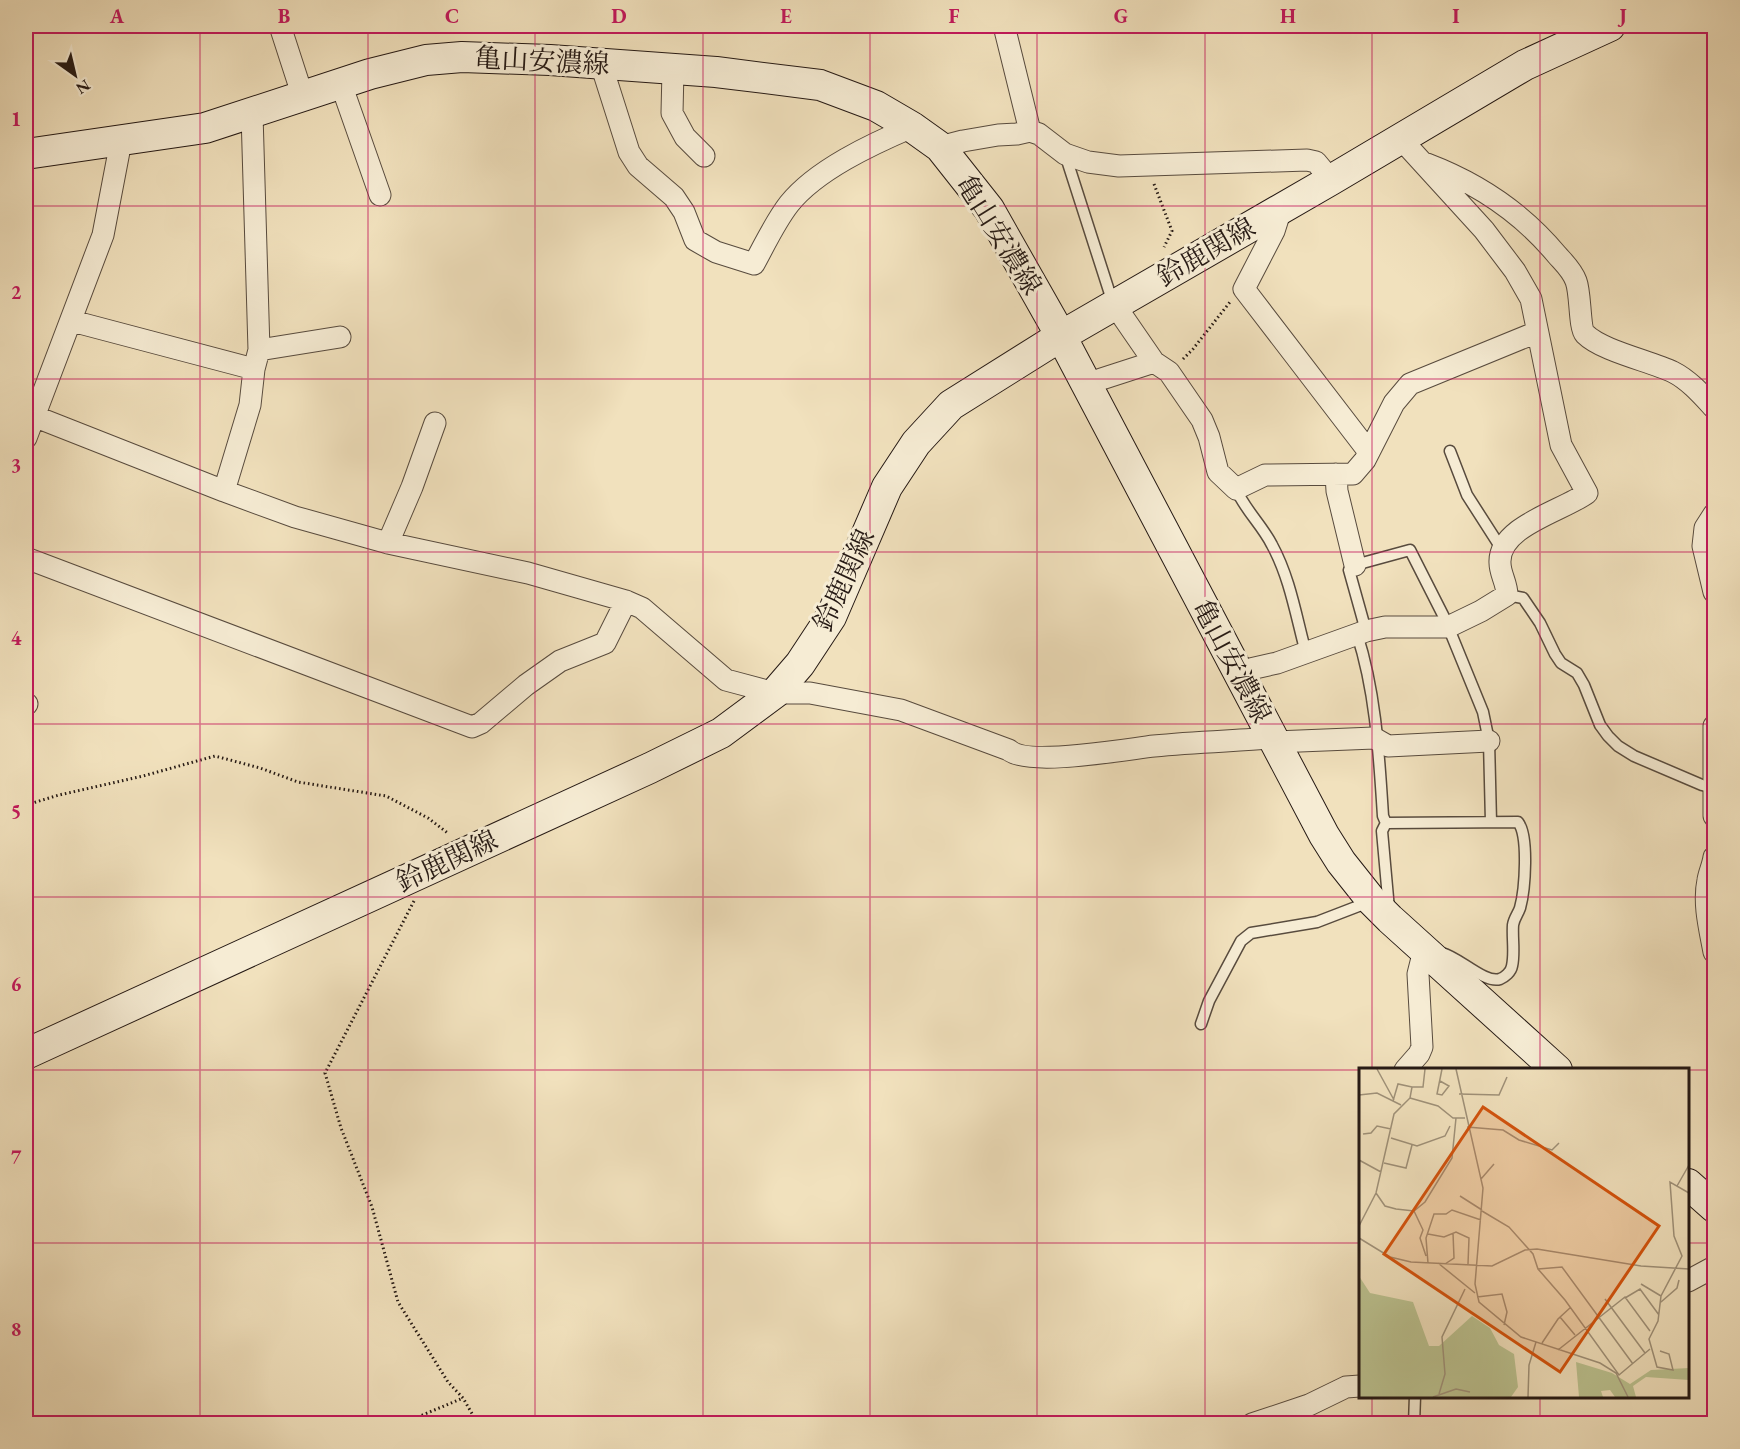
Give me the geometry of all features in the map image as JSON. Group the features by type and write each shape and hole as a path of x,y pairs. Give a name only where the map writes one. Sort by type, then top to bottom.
{"main road":[{"name":"鈴鹿関線","path":"26,1054 466,853 721,733 775,693 800,664 831,617 886,487 916,443 951,405 1061,336 1525,65 1610,26"},
{"name":"亀山安濃線","path":"26,154 205,128 401,66 426,60 462,57 716,72 820,85 876,105 940,147 989,209 1061,336 1237,672 1324,835 1341,861 1382,910 1555,1068"},
{"path":"1689,1185 1714,1207"}],"street":[{"path":"280,26 303,97"},
{"path":"1004,26 1030,131"},
{"path":"601,64 629,152 638,166 674,197 684,212 696,240 716,252 754,264 789,205 804,189 863,149 912,127"},
{"path":"673,70 672,113 686,137 704,156"},
{"path":"340,84 380,195"},
{"path":"224,491 250,405 257,359 252,114"},
{"path":"940,147 963,141 1030,131 1039,134 1065,154 1088,162 1119,166 1307,160 1316,162 1331,180"},
{"path":"1237,672 1277,663 1385,627 1448,627 1481,611 1507,595 1507,583 1500,564 1501,548 1524,526 1538,517 1575,501 1587,493 1561,445 1531,299 1515,271 1484,230 1401,139"},
{"path":"26,438 30,414 72,321 103,235 121,141"},
{"path":"1423,162 1450,172 1474,186 1532,226 1570,270 1576,282 1581,304 1581,323 1586,335 1603,345 1676,373 1694,386 1714,408"},
{"path":"1281,209 1274,231 1245,289 1369,452"},
{"path":"1123,317 1202,420 1218,472 1236,489 1264,475 1353,474 1369,452 1394,403 1410,384 1537,332"},
{"path":"72,321 257,359 340,337"},
{"path":"1086,384 1162,367"},
{"path":"30,414 295,517 388,543 528,573 626,601 642,608 726,680 775,693 810,693 901,710 1009,750 1014,755 1090,755 1154,746 1274,740 1374,738 1388,746 1489,741"},
{"path":"388,543 412,487 435,423"},
{"path":"1336,474 1337,491 1355,565"},
{"path":"1714,514 1705,528 1703,546 1714,592"},
{"path":"26,558 472,726 481,723 526,685 560,661 605,643 626,601"},
{"path":"1714,726 1714,816"},
{"path":"1714,857 1706,891 1707,913 1714,952"},
{"path":"1407,1068 1422,1047 1418,974 1424,950"},
{"path":"1689,1280 1714,1267"},
{"path":"1252,1424 1309,1405 1346,1387 1359,1386"}],"lane":[{"path":"1065,154 1110,294"},
{"path":"1450,451 1467,495 1501,548"},
{"path":"1236,489 1271,544 1287,580 1306,653"},
{"path":"1201,1024 1209,1002 1241,941 1251,933 1382,910 1382,831 1386,823 1383,816 1378,740 1362,633 1349,570 1355,565 1410,550 1448,627 1483,712 1489,741 1491,822"},
{"path":"1507,595 1523,598 1540,623 1561,663 1577,673 1599,725 1618,746 1634,756 1714,788"},
{"path":"1386,823 1518,822 1522,827 1525,861 1520,909 1513,921 1512,967 1508,974 1491,980 1452,956 1424,950"},
{"path":"1414,1424 1415,1398"}],"path":[{"path":"1147,165 1172,231 1164,248"},
{"path":"1162,367 1193,349 1237,294 1245,289"},
{"path":"26,805 215,756 260,768 298,782 386,796 428,818 450,835 466,853"},
{"path":"417,875 417,893 413,906 325,1073 341,1128 379,1226 398,1302 448,1382 463,1398 478,1424"},
{"path":"401,1424 463,1398"}]}
